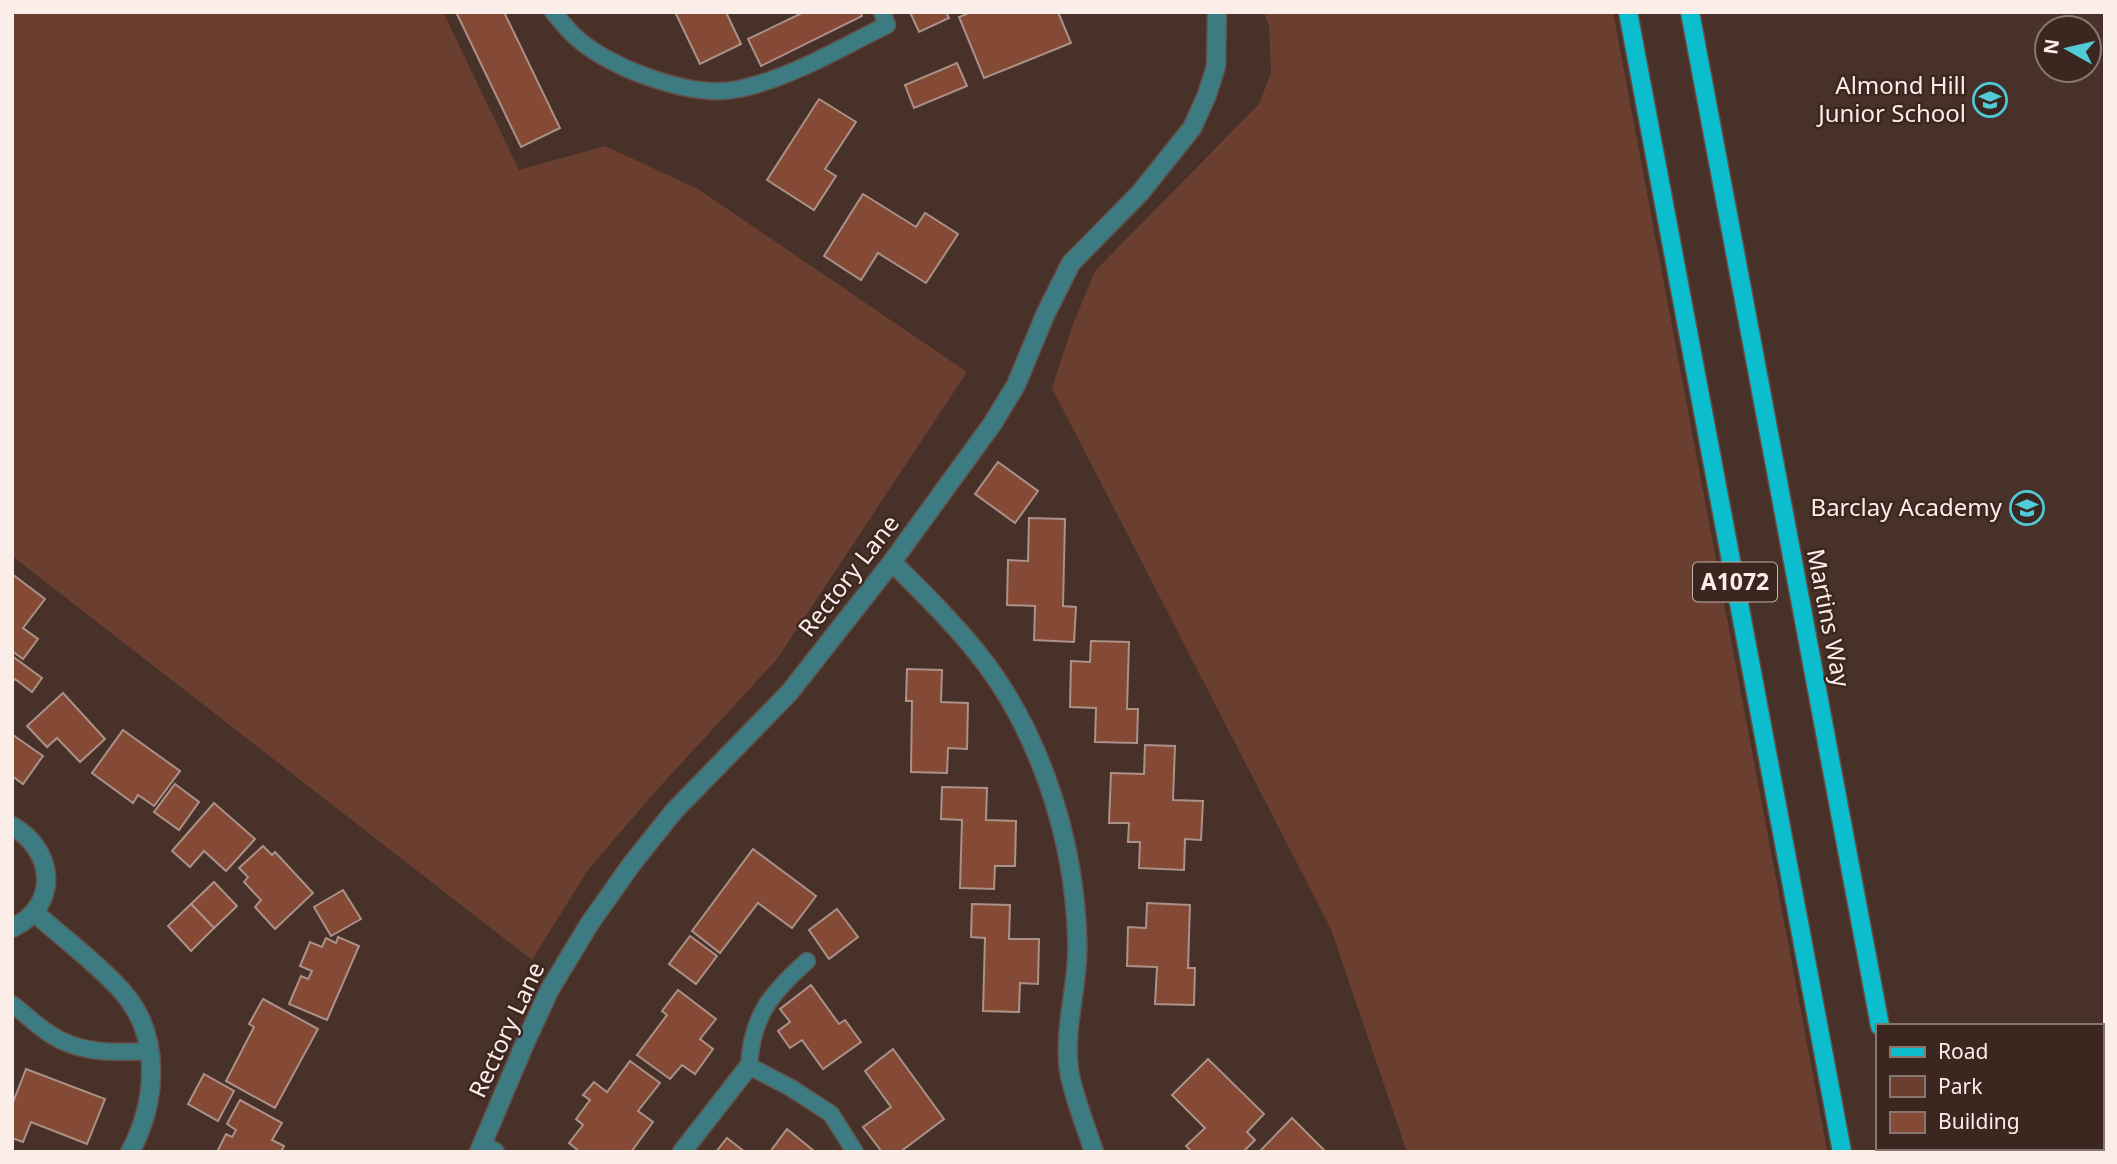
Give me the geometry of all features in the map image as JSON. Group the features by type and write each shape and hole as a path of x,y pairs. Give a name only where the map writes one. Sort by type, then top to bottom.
{"main road":[{"name":"A1072","path":"1628,12 1842,1152"},
{"name":"Martins Way","path":"1690,12 1880,1024"}],"street":[{"name":"Rectory Lane","path":"485,1149 525,1043 550,989 590,923 674,811 789,693 892,562 979,443 1010,395 1071,263 1140,193 1192,128 1216,66 1217,12"},
{"path":"892,562 954,625 987,666 1033,747 1052,799 1068,858 1076,915 1077,959 1070,1010 1069,1070 1094,1152"},
{"path":"12,826 27,834 38,848 45,863 47,880 43,897 34,912 12,928"},
{"path":"34,912 122,991 147,1036 151,1087 146,1115 130,1152"},
{"path":"682,1152 749,1066"}],"lane":[{"path":"553,12 579,40 639,74 710,92 738,89 777,78 887,25 881,12"},
{"path":"807,961 785,980 769,999 758,1019 751,1042 749,1066 792,1088 831,1114 855,1152"},
{"path":"12,1004 49,1034 70,1044 93,1051 113,1053 149,1051"}],"green space":[{"path":"12,12 443,12 519,170 605,146 698,189 967,372 777,659 654,793 588,870 532,960 12,556"},
{"path":"1264,12 1613,12 1827,1150 1407,1152 1331,929 1052,388 1073,324 1095,271 1259,104 1271,73 1269,26"}],"building":[{"path":"456,12 504,12 560,128 521,147"},
{"path":"675,12 726,12 741,44 700,64"},
{"path":"804,12 861,12 862,16 761,66 748,39"},
{"path":"910,12 946,12 949,18 919,32"},
{"path":"971,12 1058,12 1071,43 984,78 959,17"},
{"path":"957,63 967,86 914,108 905,85"},
{"path":"819,99 856,122 825,169 836,176 814,210 767,180"},
{"path":"863,194 916,227 925,213 958,234 926,283 878,253 861,280 824,256"},
{"path":"998,462 1038,491 1015,523 975,494"},
{"path":"1029,518 1065,519 1063,606 1076,607 1074,642 1034,640 1035,606 1007,605 1008,560 1028,561"},
{"path":"12,574 45,599 23,628 38,639 23,659 12,651"},
{"path":"1091,641 1129,642 1127,709 1138,709 1137,743 1095,742 1096,708 1070,707 1071,661 1090,662"},
{"path":"12,656 42,678 32,692 15,679 12,682"},
{"path":"907,669 942,670 941,702 968,703 967,749 948,748 947,773 911,772 912,701 906,701"},
{"path":"63,693 105,739 80,762 57,738 47,747 27,726"},
{"path":"123,730 180,771 154,806 138,795 133,803 92,773"},
{"path":"13,735 43,756 23,784 12,776"},
{"path":"1145,745 1175,746 1173,800 1203,801 1201,840 1185,839 1184,870 1139,868 1140,842 1128,842 1129,823 1109,823 1111,773 1144,774"},
{"path":"175,784 199,802 179,830 154,812"},
{"path":"942,787 987,788 986,820 1016,821 1015,866 995,866 994,889 960,888 962,820 941,819"},
{"path":"214,803 255,839 226,871 204,851 190,867 172,851"},
{"path":"263,846 272,855 275,852 313,893 275,929 255,907 261,900 244,882 248,877 239,868"},
{"path":"753,849 816,896 792,928 758,903 720,953 692,931"},
{"path":"214,882 237,906 214,928 191,904"},
{"path":"343,890 361,919 331,936 314,907"},
{"path":"1147,903 1190,905 1188,968 1195,968 1194,1005 1155,1004 1157,967 1127,966 1128,927 1146,928"},
{"path":"191,904 214,928 191,951 168,926"},
{"path":"972,904 1010,905 1009,939 1039,939 1038,984 1020,983 1019,1012 983,1011 985,938 971,937"},
{"path":"837,909 858,937 829,959 809,930"},
{"path":"690,936 717,956 696,984 669,964"},
{"path":"338,937 359,946 327,1020 289,1004 301,976 308,979 312,971 300,966 310,942 322,947 326,938 336,943"},
{"path":"811,985 839,1024 845,1020 861,1042 823,1069 802,1040 790,1048 778,1031 790,1022 780,1009"},
{"path":"678,990 716,1019 700,1039 713,1049 695,1074 682,1065 670,1079 637,1055 667,1015 662,1011"},
{"path":"263,999 318,1029 275,1108 226,1081 254,1027 249,1024"},
{"path":"893,1049 944,1119 900,1152 882,1152 863,1127 891,1107 865,1071"},
{"path":"1208,1059 1264,1114 1247,1132 1255,1140 1243,1152 1192,1152 1186,1146 1205,1128 1172,1095"},
{"path":"630,1061 660,1083 638,1111 653,1122 631,1152 580,1152 569,1143 583,1125 576,1119 590,1100 583,1095 594,1082 607,1092"},
{"path":"26,1069 105,1099 87,1144 31,1122 23,1142 12,1138 12,1105"},
{"path":"204,1074 234,1091 218,1121 188,1104"},
{"path":"240,1100 282,1123 272,1140 284,1146 281,1152 217,1152 226,1134 232,1137 236,1130 227,1124"},
{"path":"1292,1118 1326,1152 1259,1152"},
{"path":"787,1129 814,1151 814,1152 770,1152"},
{"path":"727,1138 745,1152 716,1152"}],"place":[{"name":"Almond Hill Junior School","path":"1990,100"},
{"name":"Barclay Academy","path":"2027,508"}]}
